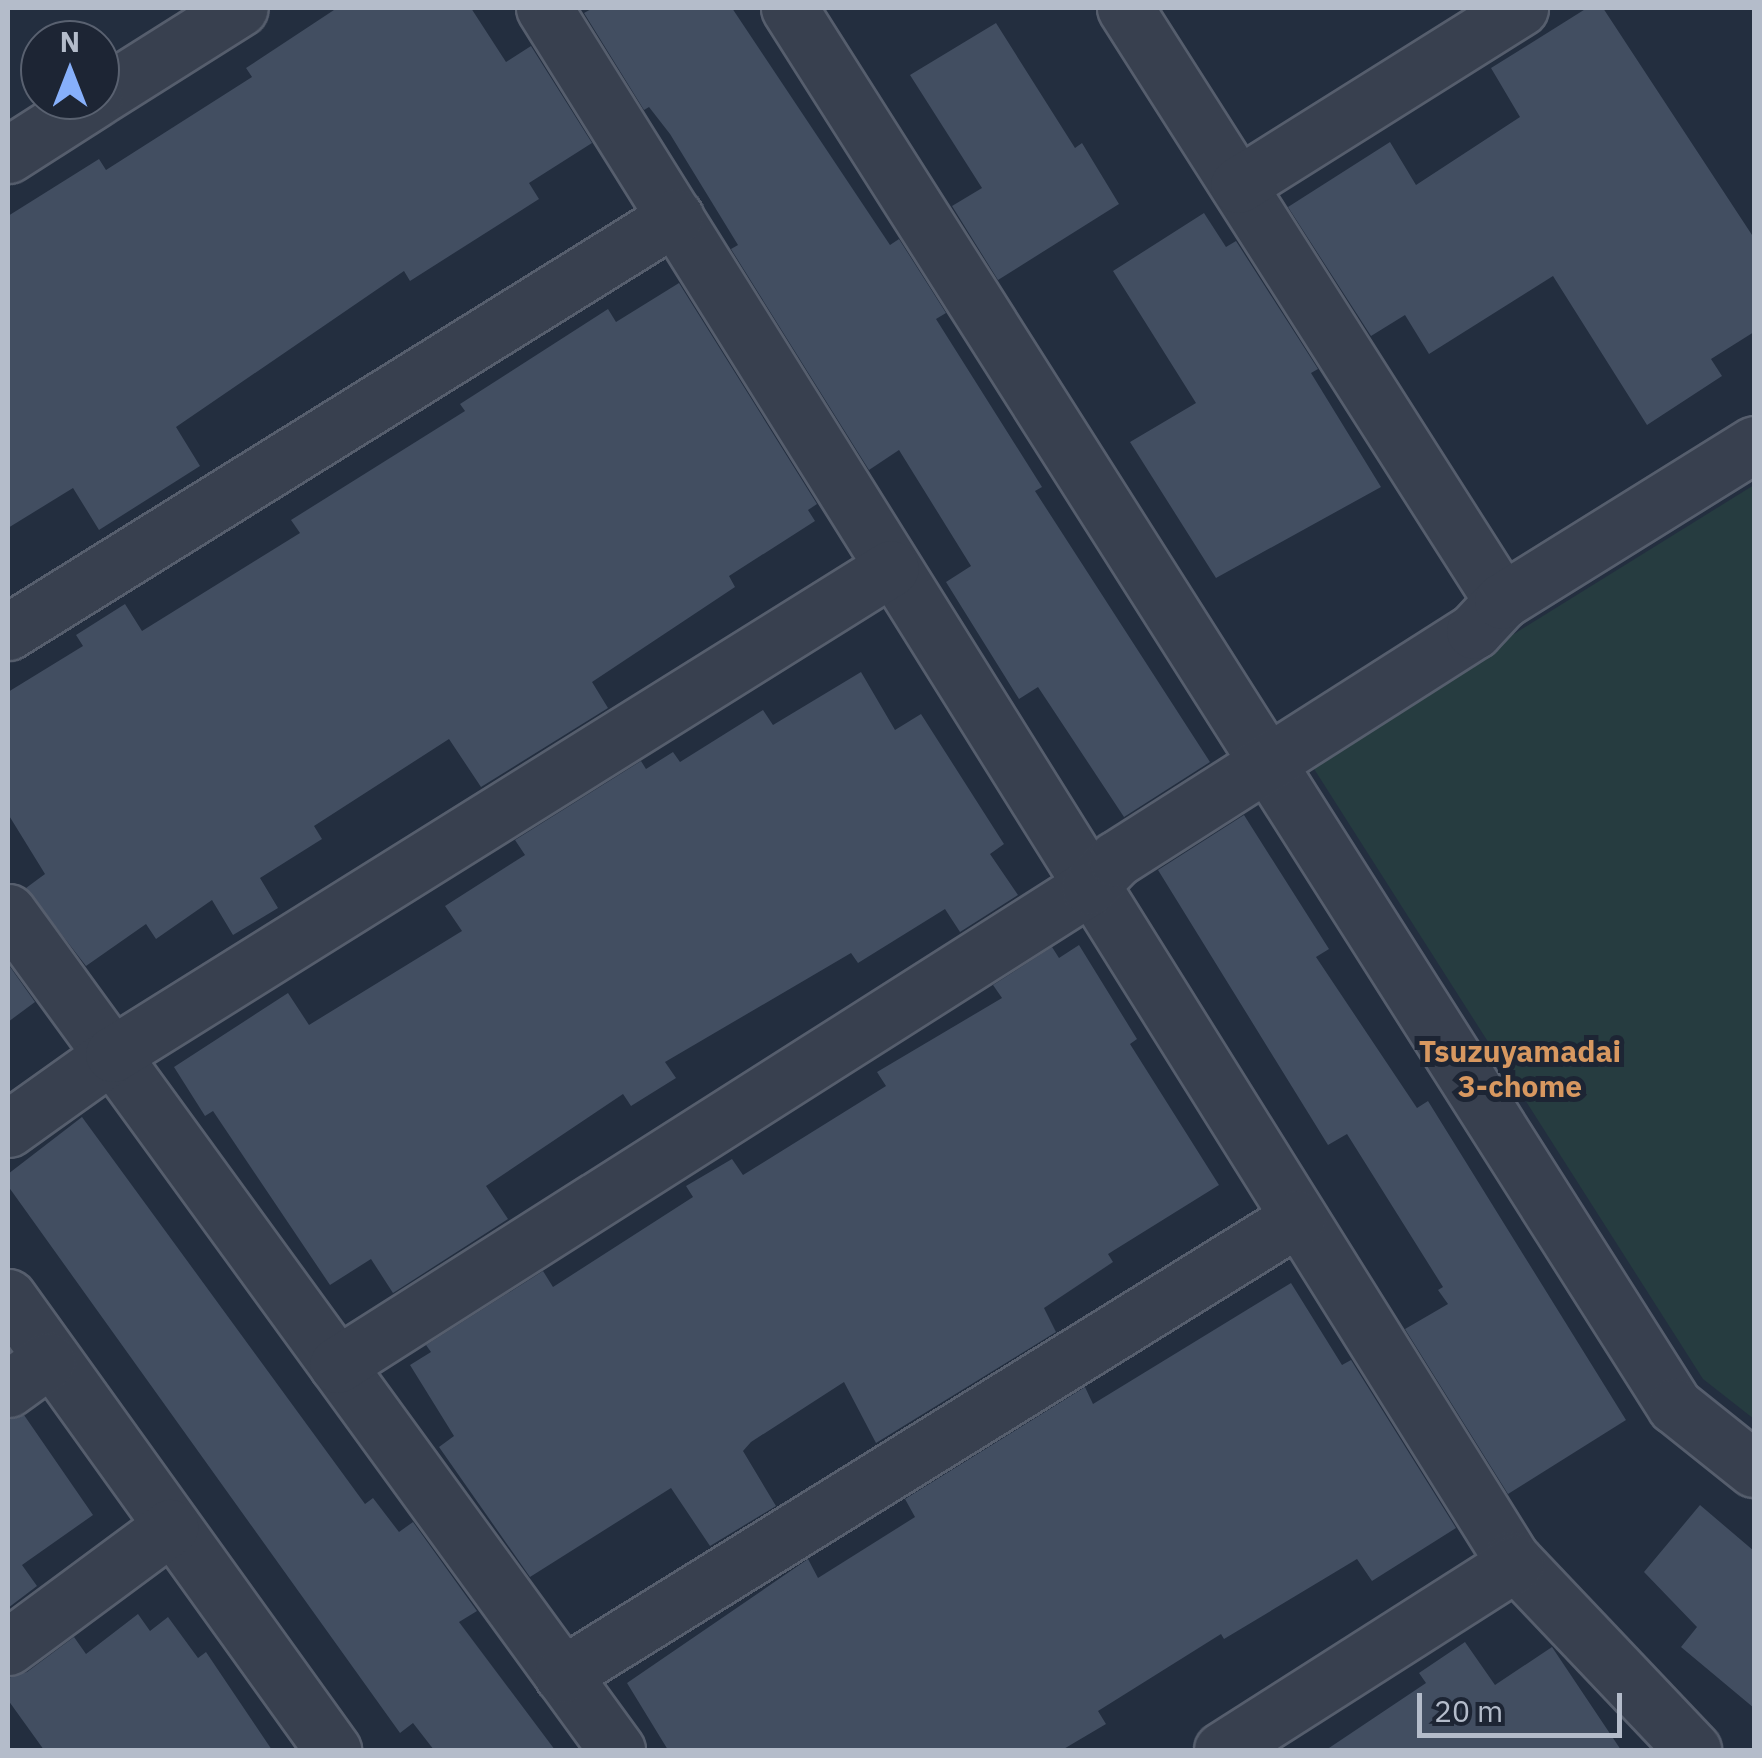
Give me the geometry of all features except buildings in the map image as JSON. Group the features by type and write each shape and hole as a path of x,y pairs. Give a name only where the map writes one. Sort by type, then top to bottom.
{"street":[{"path":"120,84 240,8"},
{"path":"544,8 1089,887 1516,1562 1694,1750"},
{"path":"1124,8 1502,600"},
{"path":"1238,186 1520,8"},
{"path":"792,10 1675,1406 1754,1469"},
{"path":"8,155 63,120"},
{"path":"8,632 675,217"},
{"path":"337,1365 1089,887 1116,859 1474,631 1502,600 1754,444"},
{"path":"8,1129 113,1054 892,568"},
{"path":"8,912 617,1750"},
{"path":"562,1675 1298,1218"},
{"path":"8,1298 28,1374 170,1527 333,1750"},
{"path":"8,1647 170,1527"},
{"path":"1222,1750 1516,1562"}],"green space":[{"path":"1754,485 1754,1419 1703,1379 1309,761"}],"district":[{"name":"Tsuzuyamadai 3-chome","path":"1520,1068"}]}
